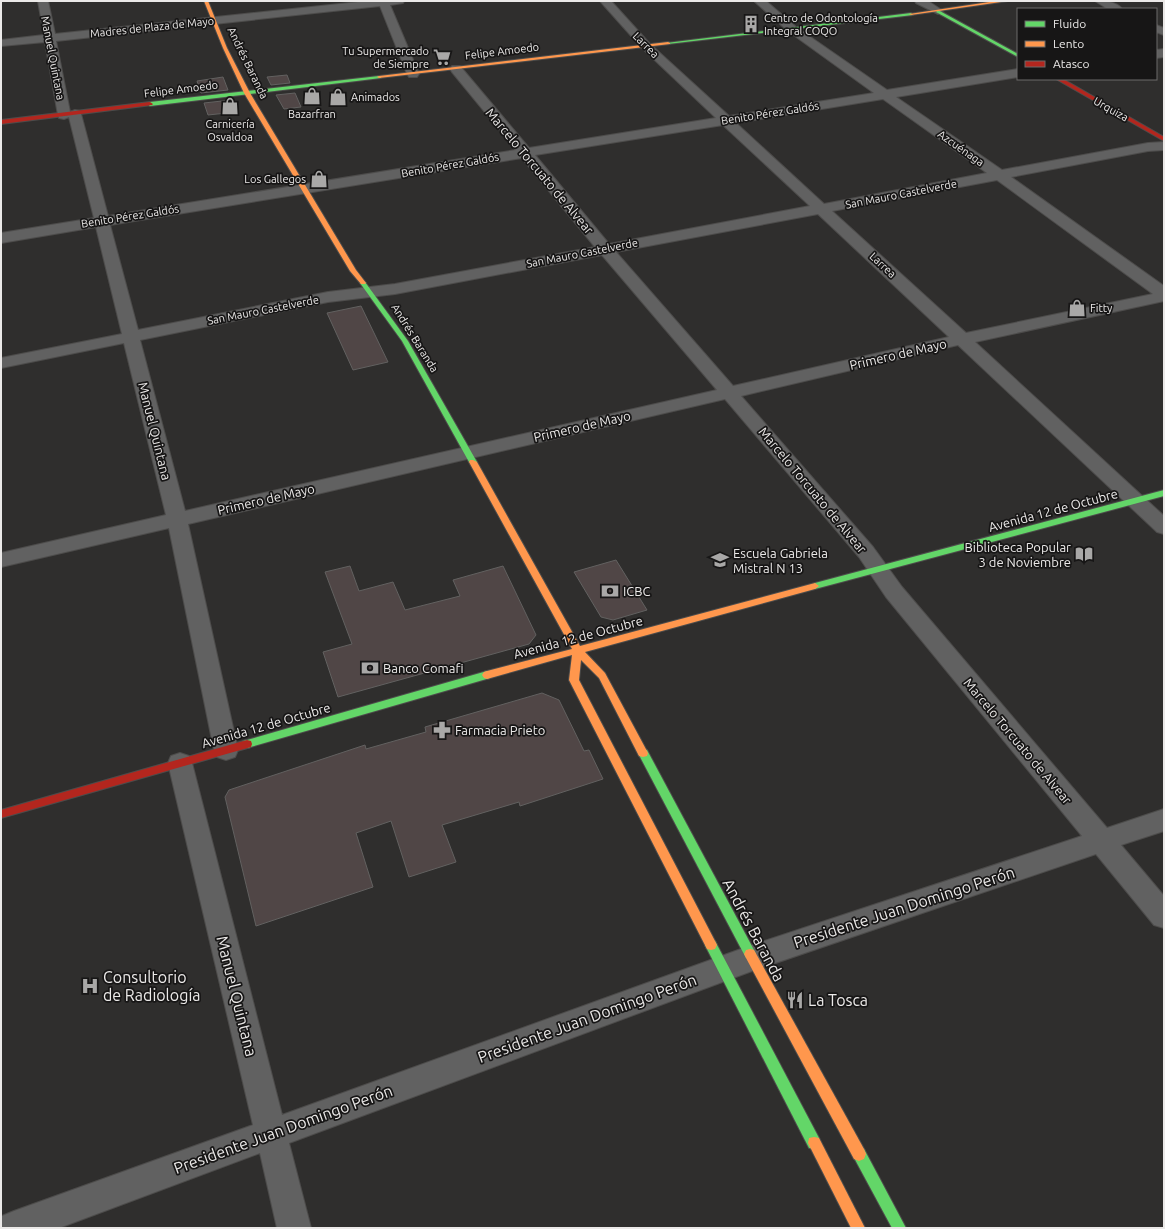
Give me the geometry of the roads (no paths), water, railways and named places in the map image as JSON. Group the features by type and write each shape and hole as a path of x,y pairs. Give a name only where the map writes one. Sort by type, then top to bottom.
{"main road":[{"name":"Andrés Baranda","path":"206,1 247,93 353,271 388,316 405,341 577,650 602,676 752,958 899,1228"},
{"name":"Felipe Amoedo","path":"1,122 792,29 1006,1"},
{"path":"938,11 1017,55"},
{"name":"Urquiza","path":"1061,80 1164,139"},
{"name":"Avenida 12 de Octubre","path":"1,814 577,650 1164,493"},
{"path":"577,650 574,680 858,1228"}],"street":[{"name":"Manuel Quintana","path":"43,1 49,38 70,115 102,220 177,519 226,750"},
{"name":"Madres de Plaza de Mayo","path":"1,43 399,1"},
{"name":"Larrea","path":"605,1 646,46 1164,527"},
{"name":"Azcuénaga","path":"759,1 792,29 999,175 1164,295"},
{"path":"920,1 938,11"},
{"path":"1100,1 1115,8"},
{"path":"384,2 413,74"},
{"name":"Marcelo Torcuato de Alvear","path":"456,69 523,152 605,249 731,393 866,552 899,598 1164,916"},
{"name":"Benito Pérez Galdós","path":"1,238 102,220 436,168 523,152 1017,73"},
{"name":"San Mauro Castelverde","path":"1,363 328,297 368,291 395,289 1148,147 1164,146"},
{"name":"Primero de Mayo","path":"1,560 963,339 1164,295"},
{"name":"Manuel Quintana","path":"180,764 294,1228"},
{"name":"Presidente Juan Domingo Perón","path":"14,1228 752,958 1164,820"}],"place":[{"name":"Centro de Odontología Integral COQO","path":"751,24"},
{"name":"Tu Supermercado de Siempre","path":"442,57"},
{"name":"Bazarfran","path":"312,96"},
{"name":"Animados","path":"338,97"},
{"name":"Carnicería Osvaldoa","path":"230,106"},
{"name":"Los Gallegos","path":"319,179"},
{"name":"Fitty","path":"1077,308"},
{"name":"Biblioteca Popular 3 de Noviembre","path":"1084,554"},
{"name":"Escuela Gabriela Mistral N 13","path":"720,560"},
{"name":"ICBC","path":"610,591"},
{"name":"Banco Comafi","path":"370,668"},
{"name":"Farmacia Prieto","path":"442,730"},
{"name":"Consultorio de Radiología","path":"90,986"},
{"name":"La Tosca","path":"795,1000"}]}
